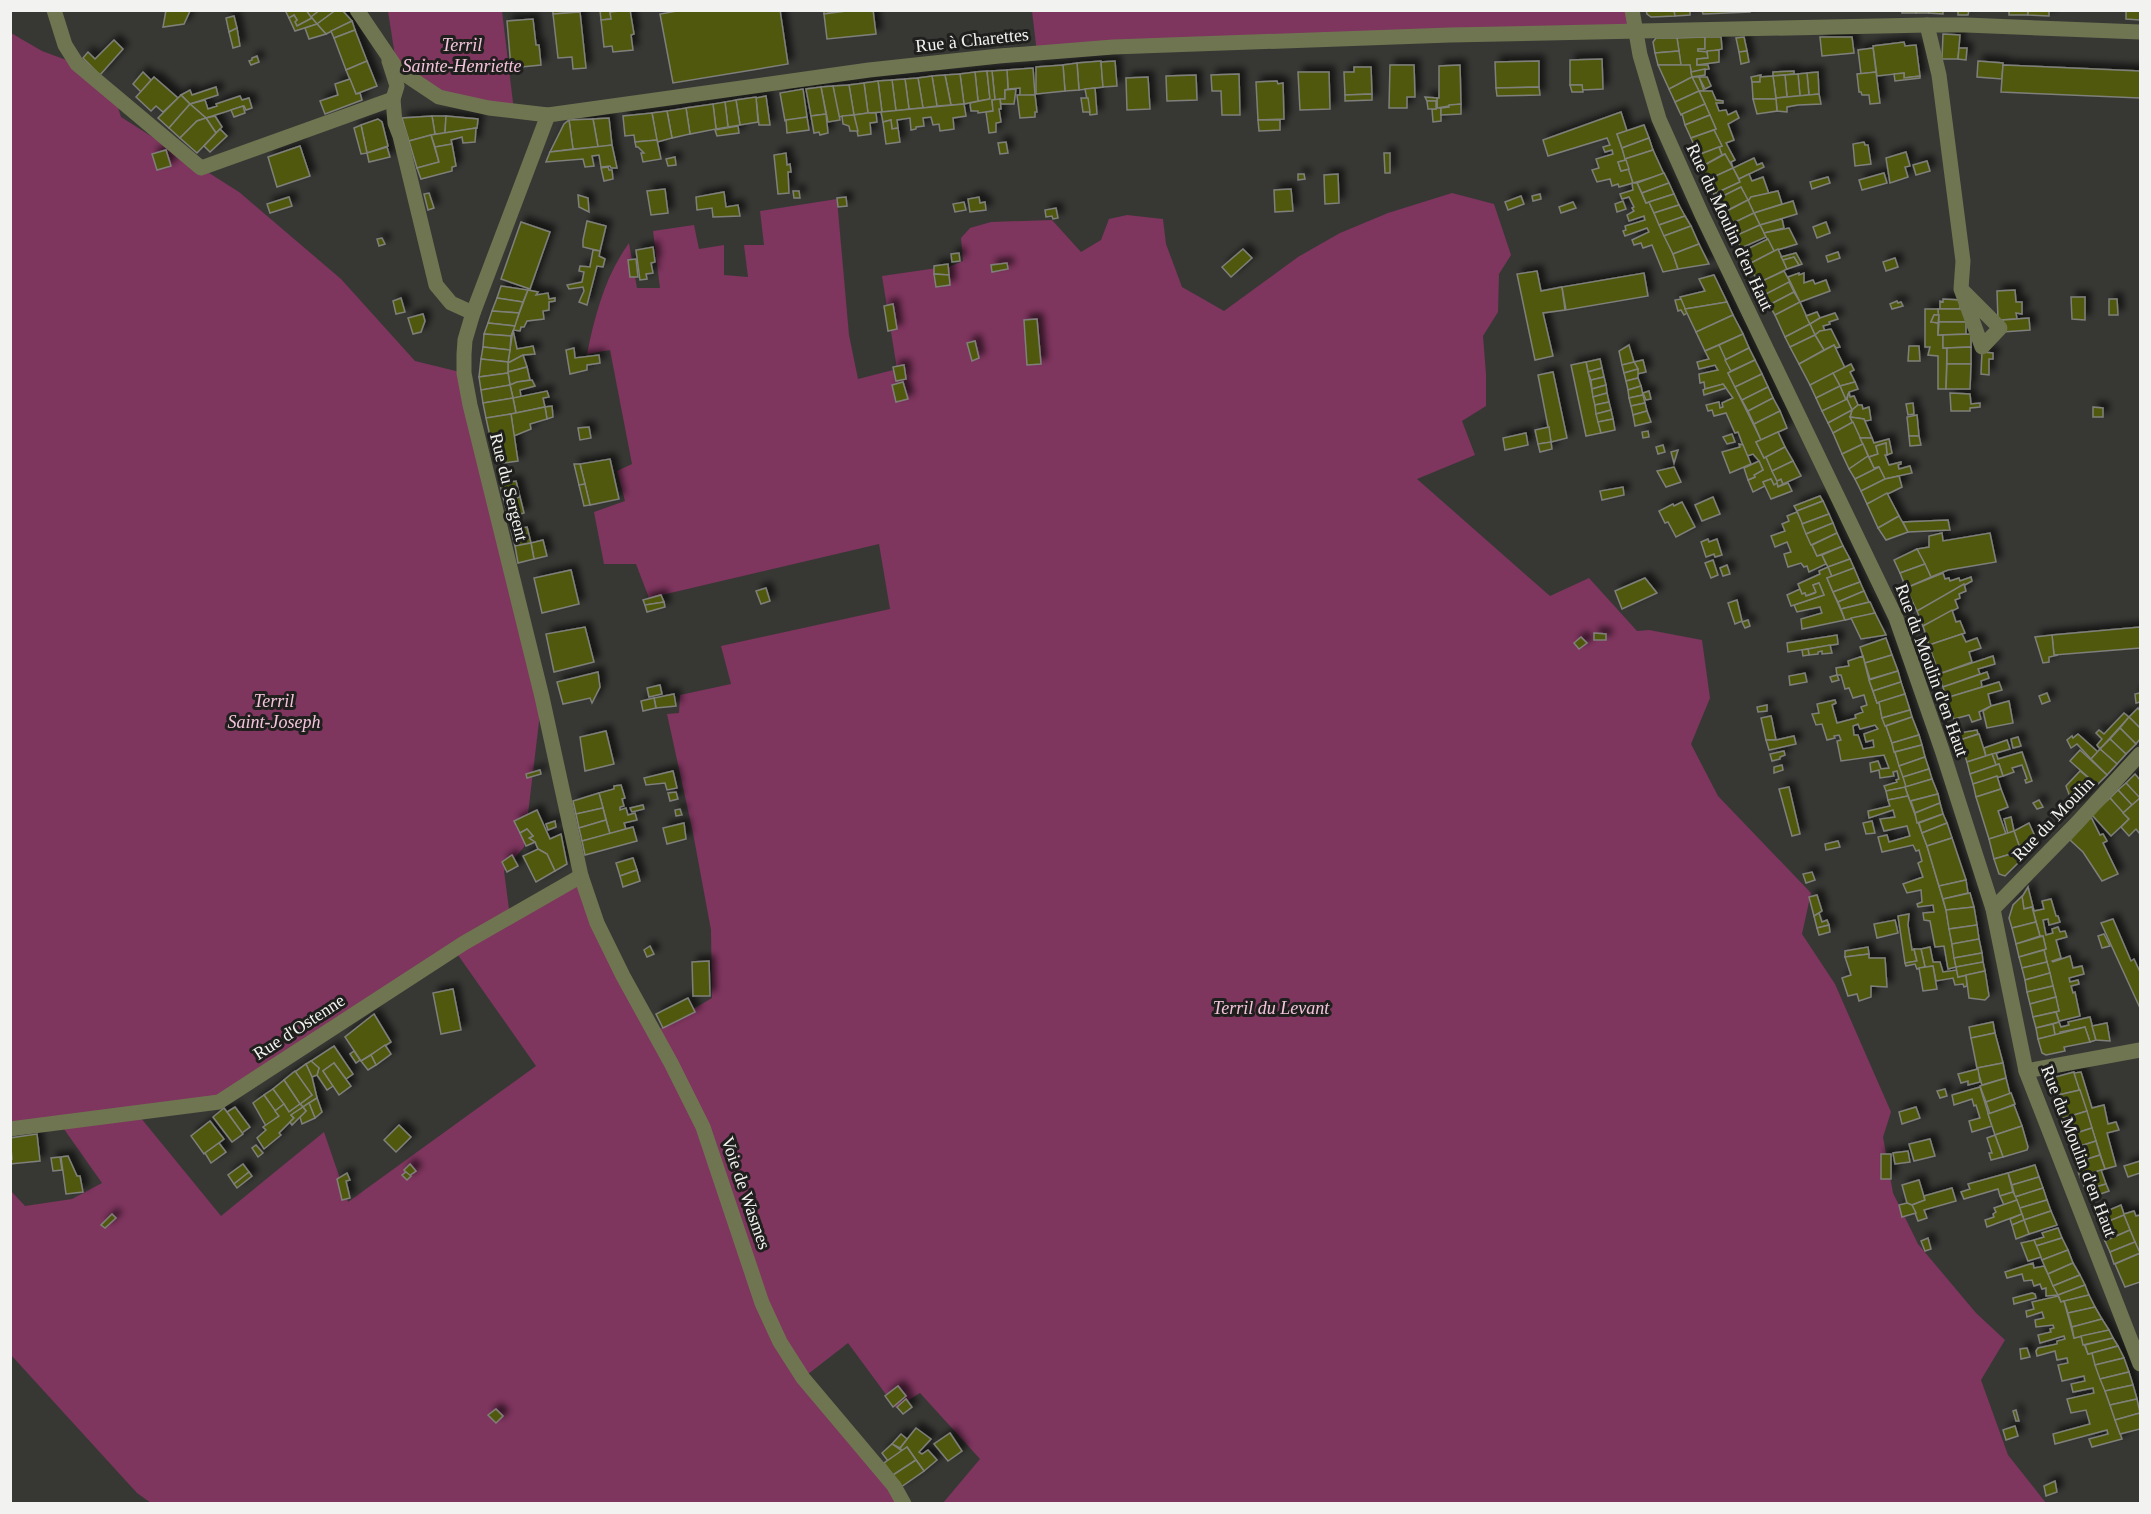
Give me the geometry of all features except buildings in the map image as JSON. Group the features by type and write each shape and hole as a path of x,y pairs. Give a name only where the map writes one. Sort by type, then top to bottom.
{"street":[{"path":"54,10 64,45 77,64 201,168 393,99"},
{"name":"Rue à Charettes","path":"357,10 397,69 439,97 489,108 548,115 868,70 1113,47 1635,31 1927,25 2140,32"},
{"name":"Rue du Moulin d'en Haut","path":"1632,10 1640,55 1659,119 1674,154 1896,618 1942,750 1993,909 2026,1071 2140,1365"},
{"path":"1927,25 1941,86 1963,261 1961,289"},
{"path":"387,56 397,86 393,99 395,123 436,285 451,303 473,312"},
{"name":"Rue du Sergent","path":"548,115 473,312 465,340 464,373 479,448 539,687 581,876"},
{"name":"Rue du Moulin","path":"1993,909 2077,824 2140,754"},
{"name":"Rue d'Ostenne","path":"10,1129 219,1102 464,943 581,876"},
{"name":"Voie de Wasmes","path":"581,876 597,922 622,976 671,1063 703,1127 762,1303 780,1342 803,1378 894,1486 904,1503"},
{"path":"2026,1071 2140,1050"}],"green space":[{"path":"1632,10 1635,31 1037,53 1032,11"},
{"name":"Terril Sainte-Henriette","path":"388,11 502,11 514,111 439,97 397,69"},
{"path":"11,33 42,51 77,64 114,95 121,117 239,192 341,279 415,361 464,373 542,697 524,847 504,871 509,909 581,876 654,1032 712,998 711,930 667,714 679,713 680,695 731,684 721,646 890,609 879,544 649,598 636,564 604,564 594,512 625,501 617,471 632,464 610,350 587,354 607,282 629,243 637,288 660,288 653,231 694,225 699,249 724,245 724,275 748,277 744,245 764,245 760,211 837,199 849,335 858,379 897,369 882,276 951,266 963,261 961,238 970,228 991,222 1052,220 1081,252 1101,240 1109,219 1127,215 1163,219 1166,244 1182,287 1224,311 1298,257 1340,233 1388,213 1452,193 1494,204 1511,255 1499,274 1498,312 1483,336 1486,406 1462,421 1475,455 1417,479 1550,596 1589,578 1637,631 1649,630 1702,640 1710,698 1691,744 1718,796 1811,893 1802,934 1835,984 1891,1112 1883,1137 1893,1193 1918,1244 1976,1313 2005,1340 1981,1380 2008,1455 2046,1503 943,1503 980,1459 920,1393 896,1408 848,1343 803,1378 904,1503 151,1503 137,1493 11,1355 11,1191 25,1206 72,1199 102,1183 59,1122 11,1129","holes":["453,948 536,1066 348,1202 324,1132 221,1216 136,1112 219,1102"]}],"park label":[{"name":"Terril Saint-Joseph","path":"274,711"},
{"name":"Terril du Levant","path":"1271,1008"}]}
